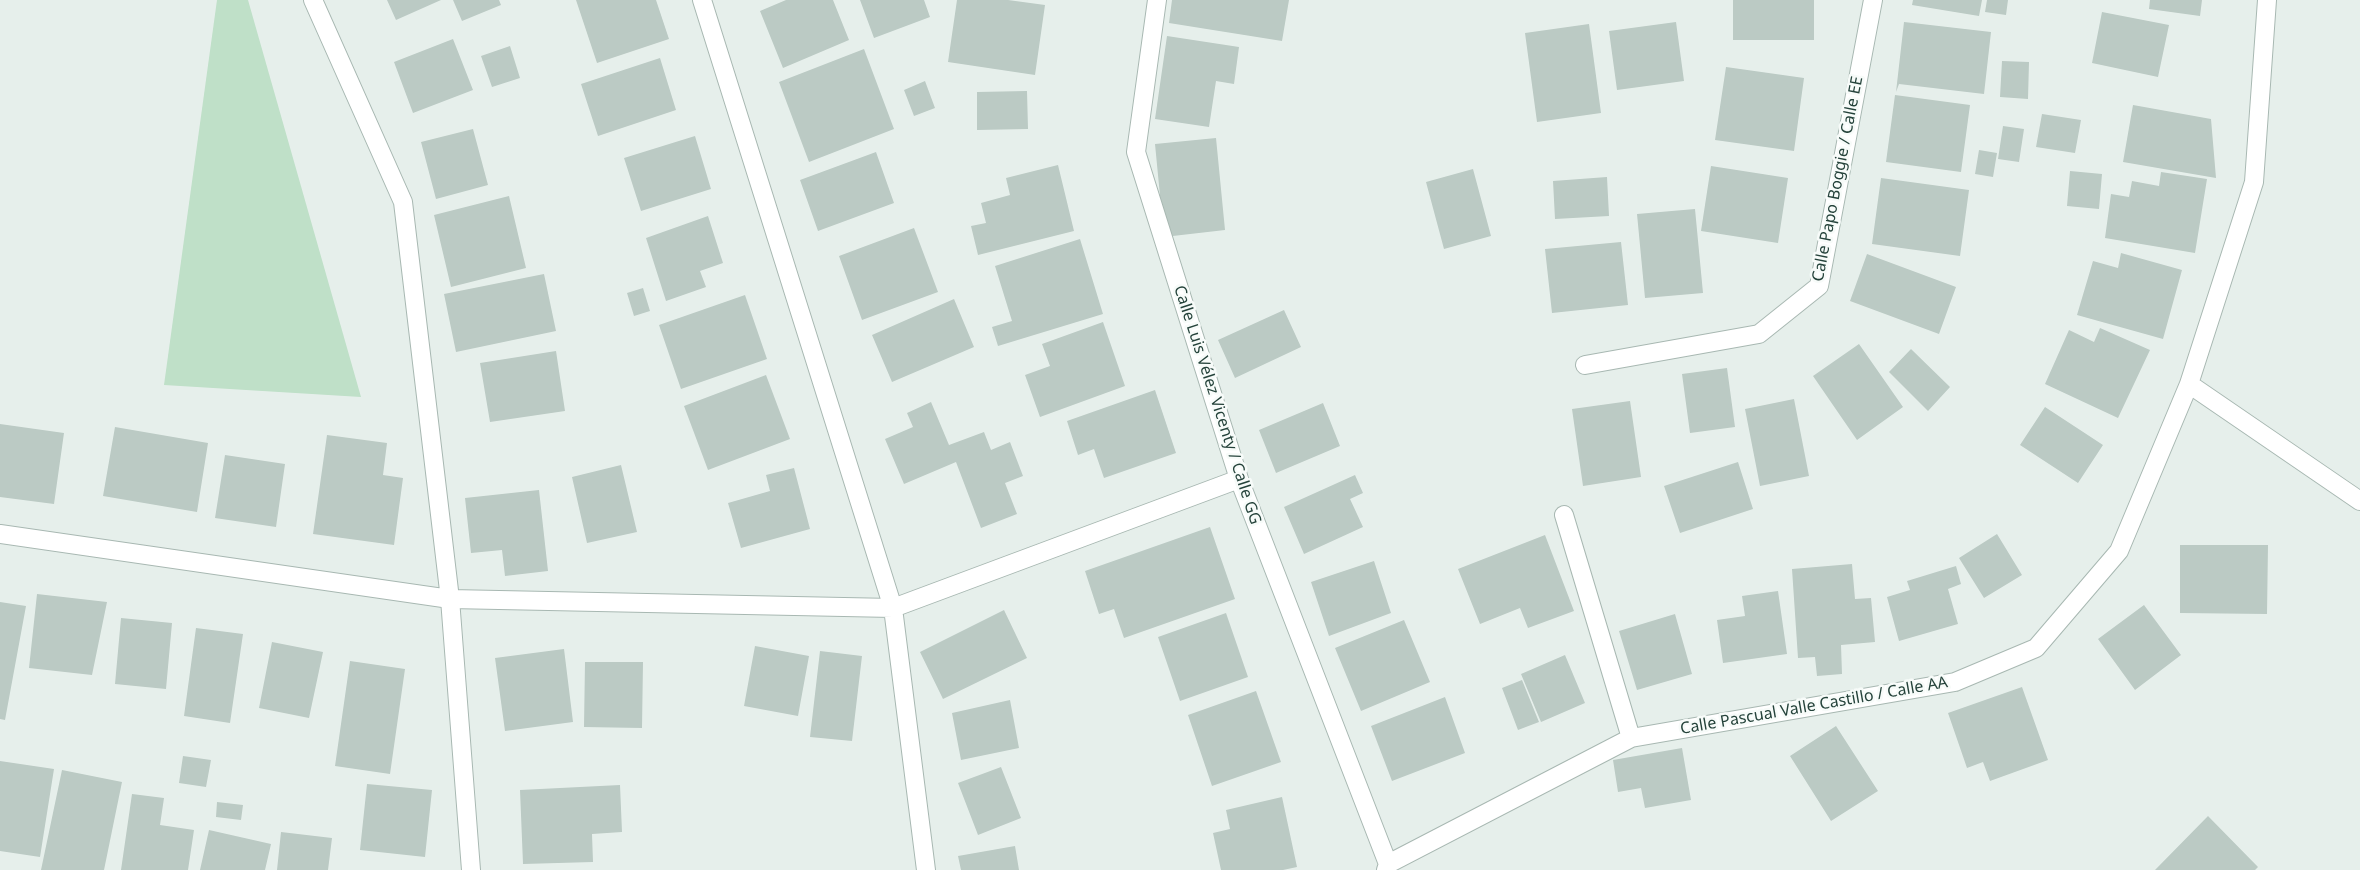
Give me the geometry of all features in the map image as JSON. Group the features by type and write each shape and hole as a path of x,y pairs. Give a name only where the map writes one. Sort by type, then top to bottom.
{"street":[{"path":"313,0 403,202 450,599 471,870"},
{"path":"702,0 893,608 926,870"},
{"name":"Calle Luis Vélez Vicenty / Calle GG","path":"1157,0 1136,152 1239,479 1387,867"},
{"name":"Calle Papo Boggie / Calle EE","path":"1585,365 1759,334 1819,286 1873,0"},
{"name":"Calle Pascual Valle Castillo / Calle AA","path":"1387,867 1631,738 1955,682 2036,648 2119,551 2189,384 2254,182 2267,0"},
{"path":"2189,384 2360,501"},
{"path":"0,534 450,599 893,608 1239,479"},
{"path":"1564,515 1631,738"}],"green space":[{"path":"217,0 248,0 361,397 164,385"}],"building":[{"path":"387,0 441,0 396,20"},
{"path":"453,0 499,0 501,5 462,21"},
{"path":"576,0 656,0 669,39 597,63"},
{"path":"786,0 833,0 849,40 783,68 760,11"},
{"path":"860,0 924,0 930,17 874,38"},
{"path":"957,0 1008,0 1045,5 1035,75 948,62"},
{"path":"1172,0 1289,0 1282,41 1169,23"},
{"path":"1733,0 1814,0 1814,40 1733,40"},
{"path":"1913,0 1982,0 1979,16 1912,5"},
{"path":"1987,0 2008,0 2006,15 1985,12"},
{"path":"2150,0 2202,0 2200,16 2149,9"},
{"path":"2102,12 2169,25 2158,77 2092,63"},
{"path":"1676,22 1684,81 1617,90 1609,31"},
{"path":"1904,22 1991,32 1984,94 1899,84 1896,92"},
{"path":"1589,24 1601,113 1537,122 1525,33"},
{"path":"1167,36 1239,47 1234,84 1216,81 1209,127 1155,119"},
{"path":"453,39 473,90 413,113 394,62"},
{"path":"510,46 520,78 492,87 481,56"},
{"path":"864,49 894,129 809,162 779,82"},
{"path":"660,58 676,110 598,136 581,84"},
{"path":"2002,61 2029,62 2028,99 2000,97"},
{"path":"1726,67 1804,78 1794,151 1715,140"},
{"path":"925,81 935,108 914,116 904,90"},
{"path":"1027,91 1028,129 977,130 977,92"},
{"path":"1895,95 1970,105 1961,172 1886,162"},
{"path":"2133,105 2211,119 2216,178 2123,162"},
{"path":"2042,114 2081,120 2075,153 2036,147"},
{"path":"2003,126 2024,129 2019,162 1998,159"},
{"path":"473,129 488,185 436,199 421,142"},
{"path":"695,136 711,189 641,211 624,158"},
{"path":"1216,138 1225,230 1164,237 1155,144"},
{"path":"1979,150 1997,153 1993,177 1975,174"},
{"path":"876,152 894,203 818,231 800,180"},
{"path":"1058,165 1074,231 978,255 971,226 986,223 981,203 1010,195 1006,178"},
{"path":"1711,166 1788,178 1778,243 1701,231"},
{"path":"1473,169 1491,236 1444,249 1426,182"},
{"path":"2070,171 2102,174 2099,209 2067,206"},
{"path":"2161,172 2207,179 2195,253 2105,238 2111,194 2129,197 2132,181 2159,186"},
{"path":"1607,177 1609,216 1555,219 1553,181"},
{"path":"1881,178 1969,190 1960,256 1872,244"},
{"path":"509,196 526,268 451,287 434,215"},
{"path":"1695,209 1703,293 1645,298 1637,214"},
{"path":"708,216 723,263 700,271 706,287 666,301 646,238"},
{"path":"914,228 938,292 862,320 839,256"},
{"path":"1080,239 1103,314 998,346 992,327 1012,321 995,266"},
{"path":"1621,242 1628,305 1552,313 1545,249"},
{"path":"2121,253 2182,270 2163,339 2077,315 2093,261 2118,268"},
{"path":"1867,254 1956,287 1939,334 1850,301"},
{"path":"544,274 556,331 456,352 444,294"},
{"path":"643,288 650,311 634,316 627,293"},
{"path":"745,295 767,359 681,389 659,325"},
{"path":"954,299 974,347 892,382 872,335"},
{"path":"1284,310 1301,347 1235,378 1218,340"},
{"path":"1103,322 1125,386 1040,417 1025,375 1050,366 1042,344"},
{"path":"2100,328 2150,350 2118,418 2045,384 2069,330 2094,342"},
{"path":"1859,344 1903,407 1857,440 1813,376"},
{"path":"1911,349 1950,387 1928,411 1889,372"},
{"path":"556,351 565,411 490,422 480,363"},
{"path":"1727,368 1735,427 1690,433 1682,374"},
{"path":"766,375 790,439 708,470 684,406"},
{"path":"1155,390 1176,453 1104,478 1094,449 1078,455 1067,421"},
{"path":"1794,399 1809,476 1760,486 1745,409"},
{"path":"1630,401 1641,477 1583,486 1572,409"},
{"path":"931,402 949,445 984,432 991,450 1010,442 1023,476 1005,483 1017,514 981,528 956,462 904,484 885,439 913,427 907,413"},
{"path":"1323,403 1340,446 1276,473 1259,430"},
{"path":"2045,407 2103,445 2078,483 2020,445"},
{"path":"0,424 64,433 54,504 0,497"},
{"path":"115,427 208,443 197,512 103,496"},
{"path":"327,435 387,443 383,475 403,478 394,545 313,534"},
{"path":"225,455 285,464 276,527 215,518"},
{"path":"1738,462 1753,509 1680,533 1664,486"},
{"path":"621,465 637,532 587,543 572,477"},
{"path":"794,468 810,529 741,548 728,503 770,491 766,475"},
{"path":"1355,475 1363,493 1350,499 1363,527 1304,554 1284,507"},
{"path":"539,490 548,571 505,576 502,550 471,553 465,498"},
{"path":"1210,527 1235,599 1124,638 1114,609 1099,614 1085,571"},
{"path":"1997,534 2022,575 1984,598 1959,558"},
{"path":"1545,535 1574,611 1528,628 1520,608 1480,624 1458,569"},
{"path":"2180,545 2268,545 2267,614 2180,613"},
{"path":"1374,561 1391,613 1329,636 1311,582"},
{"path":"1852,564 1855,599 1871,598 1875,642 1841,645 1842,674 1817,676 1815,657 1798,658 1792,569"},
{"path":"1956,566 1961,584 1948,589 1958,624 1899,641 1887,597 1910,590 1907,581"},
{"path":"1778,591 1787,654 1723,663 1717,620 1745,616 1742,596"},
{"path":"37,594 107,602 92,675 29,668"},
{"path":"0,602 26,606 5,720 0,719"},
{"path":"2144,605 2181,655 2135,690 2098,639"},
{"path":"1004,610 1027,658 943,699 920,652"},
{"path":"1226,613 1248,677 1180,701 1158,637"},
{"path":"1675,614 1692,674 1637,690 1619,631"},
{"path":"121,618 172,623 166,689 115,684"},
{"path":"1404,620 1430,682 1361,711 1335,648"},
{"path":"196,628 243,634 230,723 184,716"},
{"path":"272,642 323,652 309,718 259,708"},
{"path":"755,646 809,656 798,716 744,706"},
{"path":"564,649 573,722 505,731 495,658"},
{"path":"820,651 862,656 852,741 810,737"},
{"path":"1565,655 1585,703 1541,722 1521,674"},
{"path":"350,661 405,669 390,774 335,766"},
{"path":"585,662 643,662 642,728 584,727"},
{"path":"1522,680 1539,722 1518,730 1502,688"},
{"path":"2022,687 2048,760 1990,781 1983,762 1967,768 1948,713"},
{"path":"1256,691 1281,762 1212,786 1188,715"},
{"path":"1445,697 1465,753 1392,781 1371,726"},
{"path":"1010,700 1019,748 961,760 952,713"},
{"path":"1836,726 1878,791 1831,821 1790,756"},
{"path":"1682,748 1691,800 1645,808 1641,788 1618,792 1613,760"},
{"path":"183,756 211,760 206,787 179,783"},
{"path":"0,761 54,769 40,857 0,851"},
{"path":"1001,767 1021,818 978,835 958,783"},
{"path":"62,770 122,782 104,870 41,870"},
{"path":"367,784 432,790 425,857 360,850"},
{"path":"620,785 622,832 592,834 593,862 523,864 520,790"},
{"path":"132,794 164,798 160,825 194,830 188,870 121,870"},
{"path":"1282,797 1297,867 1283,870 1221,870 1213,833 1230,829 1226,810"},
{"path":"217,802 243,805 241,820 216,817"},
{"path":"2208,816 2258,867 2255,870 2155,870"},
{"path":"209,830 271,844 265,870 200,870"},
{"path":"281,832 332,838 328,870 277,870"},
{"path":"1015,846 1019,870 961,870 958,856"}]}
